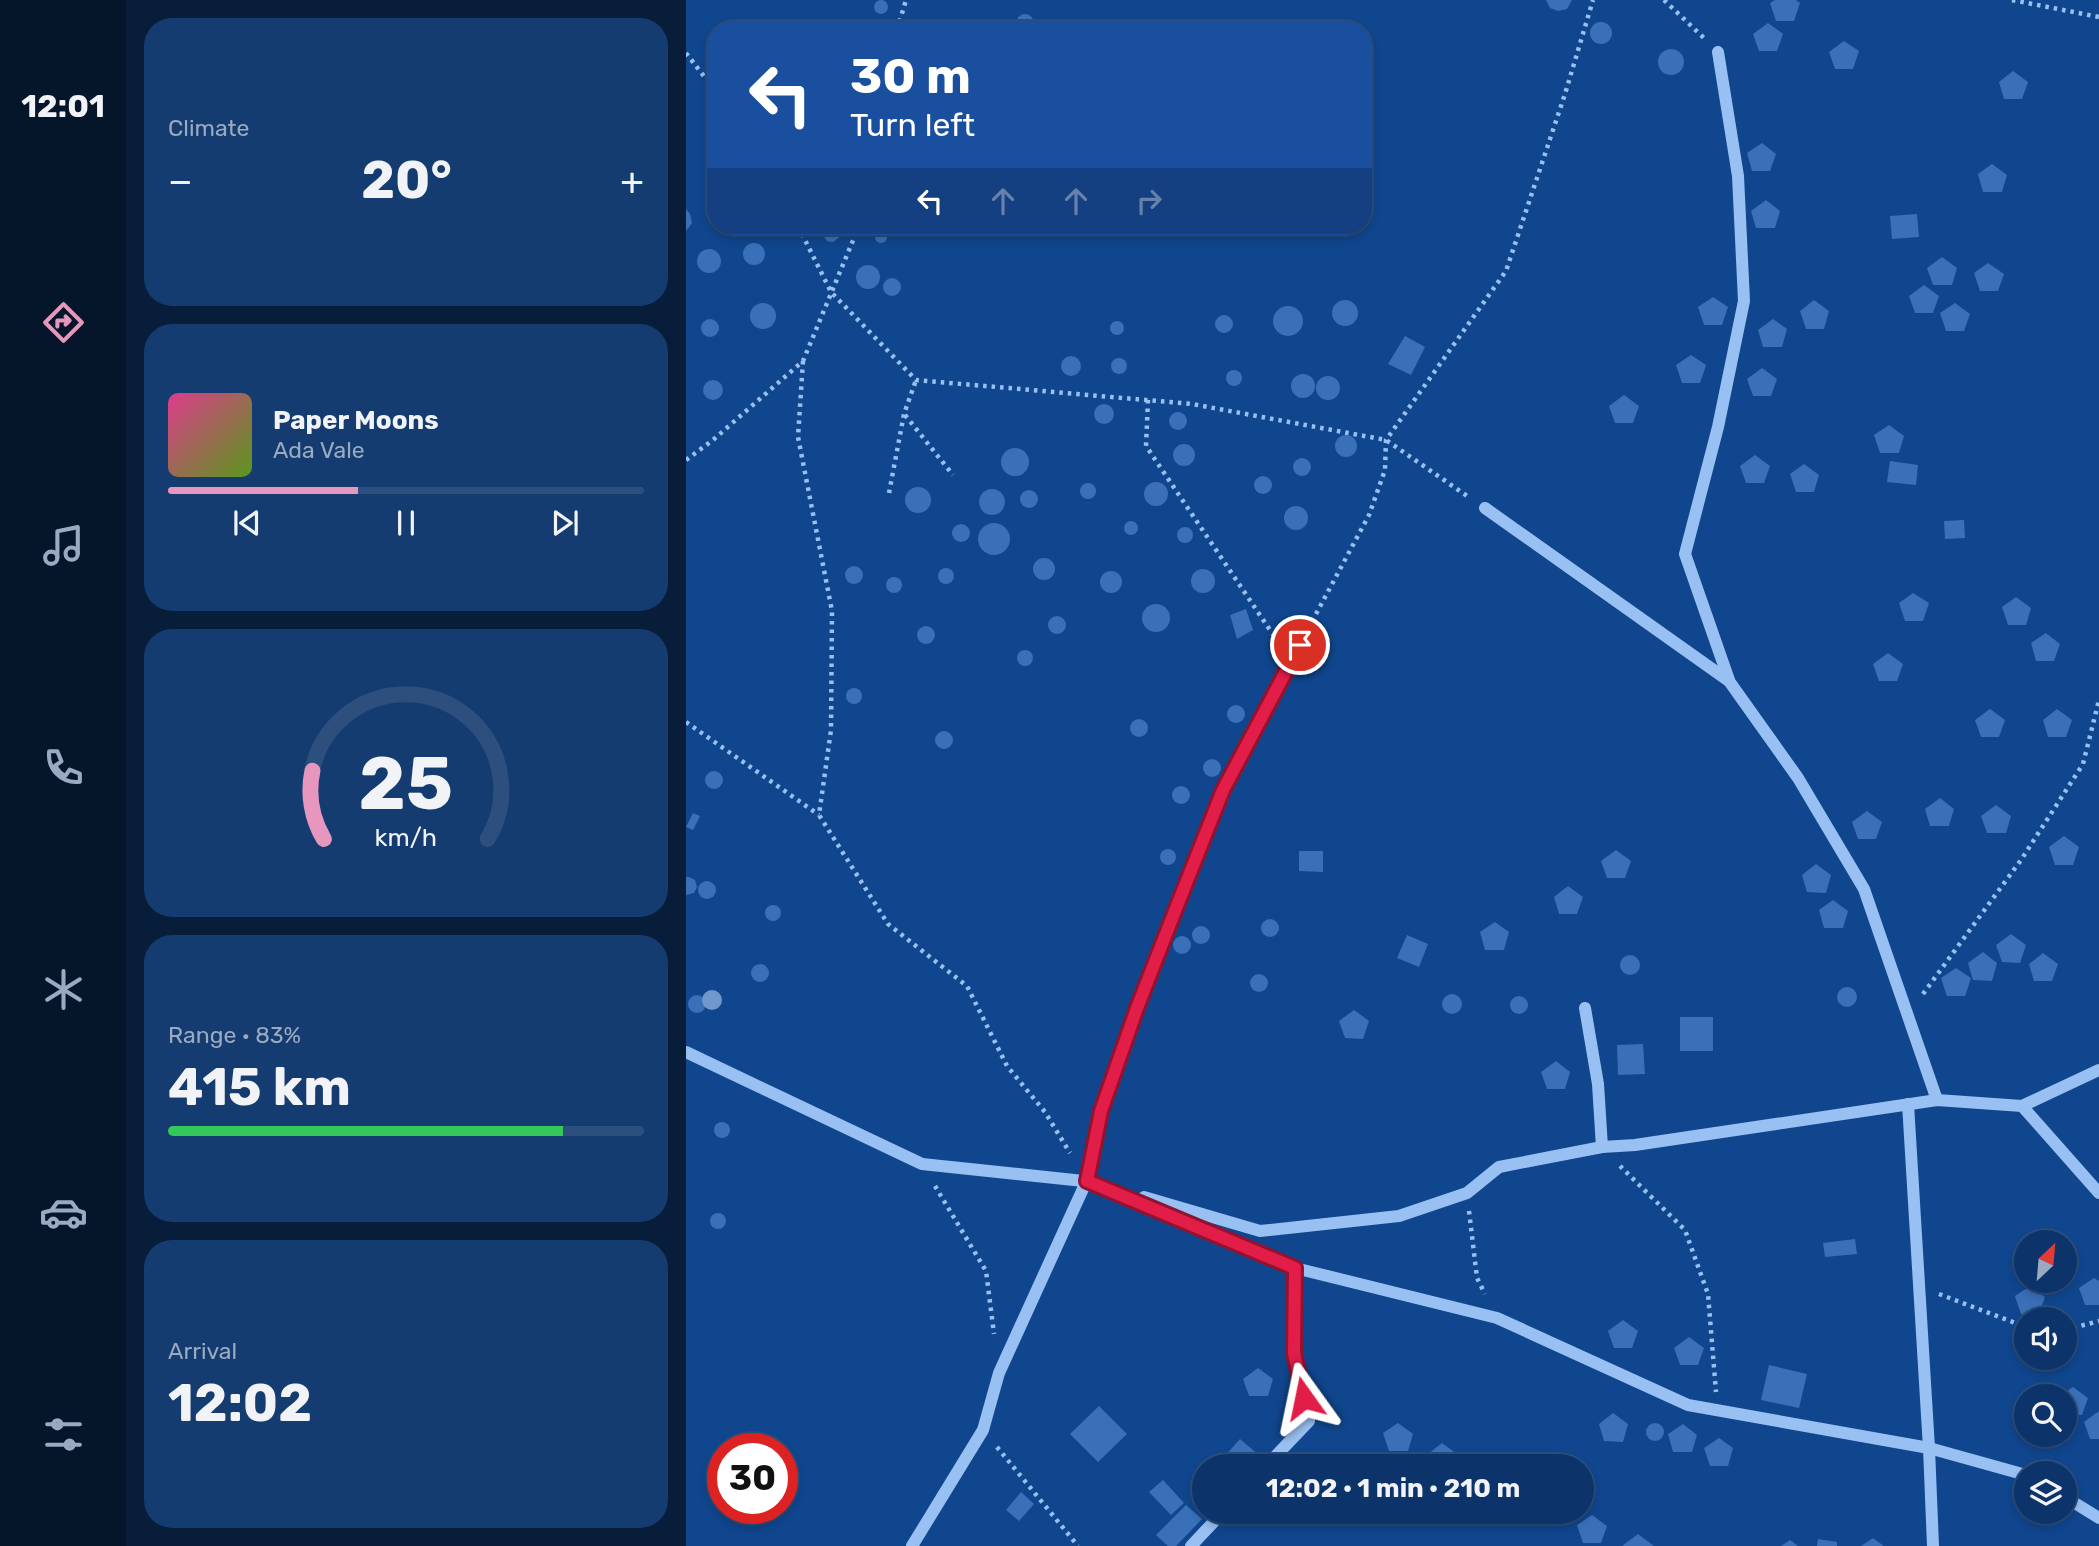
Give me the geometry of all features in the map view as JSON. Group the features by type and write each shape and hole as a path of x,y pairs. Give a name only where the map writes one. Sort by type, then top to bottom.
{"street":[{"path":"1718,52 1738,176 1745,301 1718,428 1685,555 1729,681 1798,778 1864,889 1937,1100"},
{"path":"1485,508 1729,681"},
{"path":"912,1546 983,1430 999,1373 1087,1181 1101,1111 1137,1008 1223,790 1300,645"},
{"path":"1585,1008 1598,1084 1602,1147"},
{"path":"686,1052 922,1164 1087,1181 1260,1231 1399,1216 1468,1193 1499,1167 1602,1147 1649,1143 1937,1100 2022,1106 2099,1070"},
{"path":"1909,1104 1933,1546"},
{"path":"2022,1106 2099,1194"},
{"path":"1087,1181 1295,1268 1497,1318 1688,1405 1929,1448 2014,1472"},
{"path":"1277,1454 1309,1421 1294,1353 1295,1268"},
{"path":"2077,1504 2099,1518"},
{"path":"1191,1546 1212,1524"}],"path":[{"path":"900,21 906,0"},
{"path":"1148,400 1146,446 1274,636 1300,645 1369,515 1385,470 1386,440 1506,271 1593,0"},
{"path":"1664,0 1718,52"},
{"path":"2012,0 2099,17"},
{"path":"686,53 707,80"},
{"path":"802,235 831,292 916,380 1192,404 1386,440 1485,508"},
{"path":"820,814 831,730 832,611 798,437 803,361 855,235"},
{"path":"686,460 713,440 803,361"},
{"path":"889,493 904,414 916,380"},
{"path":"904,414 953,475"},
{"path":"1907,1015 2021,860 2083,764 2099,701"},
{"path":"686,722 820,814 888,924 967,986 1007,1066 1045,1112 1087,1181"},
{"path":"1602,1147 1685,1230 1708,1294 1718,1410"},
{"path":"922,1164 986,1271 994,1335"},
{"path":"1468,1193 1476,1278 1497,1318"},
{"path":"1919,1287 2014,1323"},
{"path":"2077,1327 2099,1321"},
{"path":"983,1430 1078,1546"}],"building":[{"path":"881,0 886,2 886,12 881,14 876,12 874,7 876,2"},
{"path":"1546,0 1572,0 1567,9 1558,11 1550,8"},
{"path":"1775,0 1796,0 1800,3 1794,21 1776,21 1770,3"},
{"path":"1025,14 1033,21 1017,21"},
{"path":"1597,22 1605,22 1612,29 1612,37 1605,44 1597,44 1590,37 1590,29"},
{"path":"1768,23 1783,34 1777,51 1759,51 1753,34"},
{"path":"1844,41 1859,51 1853,69 1835,69 1829,52"},
{"path":"1671,49 1680,53 1684,62 1680,71 1671,75 1662,71 1658,62 1662,53"},
{"path":"2013,71 2028,82 2022,99 2004,99 1999,82"},
{"path":"1762,143 1776,154 1770,171 1752,171 1747,153"},
{"path":"1992,164 2007,175 2002,192 1983,192 1978,174"},
{"path":"1766,200 1780,211 1775,228 1756,228 1751,211"},
{"path":"686,209 692,223 686,231"},
{"path":"1917,214 1919,237 1892,239 1890,216"},
{"path":"823,235 841,235 833,242 827,241"},
{"path":"876,235 886,235 885,241 881,243 875,237"},
{"path":"754,243 762,246 765,254 762,262 754,265 746,262 743,254 746,246"},
{"path":"709,249 718,252 721,261 718,270 709,273 700,270 697,261 700,252"},
{"path":"1942,257 1957,268 1952,285 1933,285 1927,268"},
{"path":"1988,263 2004,274 1998,291 1980,291 1974,273"},
{"path":"868,265 876,269 880,277 876,285 868,289 860,285 856,277 860,269"},
{"path":"892,278 898,281 901,287 898,293 892,296 886,293 883,287 886,281"},
{"path":"1924,285 1939,296 1933,313 1915,313 1909,296"},
{"path":"1713,297 1728,307 1722,325 1704,325 1698,307"},
{"path":"1345,300 1354,304 1358,313 1354,322 1345,326 1336,322 1332,313 1336,304"},
{"path":"1814,300 1829,311 1824,329 1806,329 1800,311"},
{"path":"763,303 772,307 776,316 772,325 763,329 754,325 750,316 754,307"},
{"path":"1955,303 1970,314 1964,331 1946,331 1940,313"},
{"path":"1288,306 1299,310 1303,321 1299,332 1288,336 1277,332 1273,321 1277,310"},
{"path":"1224,315 1230,318 1233,324 1230,330 1224,333 1218,330 1215,324 1218,318"},
{"path":"710,319 718,324 719,328 714,336 710,337 702,332 701,328 706,320"},
{"path":"1773,319 1787,329 1782,347 1763,347 1758,330"},
{"path":"1114,321 1120,321 1124,328 1120,335 1114,335 1110,331 1110,325"},
{"path":"1405,336 1425,347 1411,375 1388,364"},
{"path":"1691,355 1706,365 1700,383 1682,383 1676,365"},
{"path":"1071,356 1078,359 1081,366 1078,373 1071,376 1064,373 1061,366 1064,359"},
{"path":"1119,358 1127,366 1119,374 1111,366"},
{"path":"1762,368 1777,379 1771,396 1753,396 1747,379"},
{"path":"1234,370 1240,372 1240,384 1234,386 1228,384 1226,378 1228,372"},
{"path":"1303,374 1314,381 1315,386 1308,397 1303,398 1292,391 1291,386 1298,375"},
{"path":"1323,376 1333,376 1340,383 1340,393 1333,400 1323,400 1316,393 1316,383"},
{"path":"713,380 720,383 723,390 720,397 713,400 706,397 703,390 706,383"},
{"path":"1624,395 1639,406 1633,423 1615,423 1609,406"},
{"path":"1104,404 1111,407 1114,414 1111,421 1104,424 1097,421 1094,414 1097,407"},
{"path":"1174,412 1182,412 1187,421 1185,428 1174,430 1169,425 1169,417"},
{"path":"1889,425 1904,436 1899,453 1880,453 1874,435"},
{"path":"1342,435 1350,435 1357,442 1357,450 1350,457 1342,457 1335,450 1335,442"},
{"path":"1184,444 1192,447 1195,455 1192,463 1184,466 1176,463 1173,455 1176,447"},
{"path":"1015,448 1025,452 1029,462 1025,472 1015,476 1005,472 1001,462 1005,452"},
{"path":"1755,455 1770,466 1764,483 1746,483 1740,466"},
{"path":"1302,458 1308,461 1311,467 1308,473 1302,476 1296,473 1293,467 1296,461"},
{"path":"1890,461 1918,465 1916,485 1887,482"},
{"path":"1804,464 1819,475 1814,492 1796,492 1790,474"},
{"path":"1259,476 1267,476 1272,485 1270,492 1259,494 1254,489 1254,481"},
{"path":"1156,482 1167,489 1168,494 1161,505 1156,506 1145,499 1144,494 1151,483"},
{"path":"1085,483 1091,483 1096,491 1094,497 1085,499 1080,494 1080,488"},
{"path":"918,487 927,491 931,500 927,509 918,513 909,509 905,500 909,491"},
{"path":"992,489 1001,493 1005,502 1001,511 992,515 983,511 979,502 983,493"},
{"path":"1029,490 1035,493 1038,499 1035,505 1029,508 1023,505 1020,499 1023,493"},
{"path":"1296,506 1307,513 1308,518 1301,529 1296,530 1285,523 1284,518 1291,507"},
{"path":"1964,520 1965,538 1945,539 1944,521"},
{"path":"1131,521 1136,523 1136,533 1131,535 1126,533 1124,528 1126,523"},
{"path":"994,523 1005,528 1010,539 1005,550 994,555 983,550 978,539 983,528"},
{"path":"961,524 967,527 970,533 967,539 961,542 955,539 952,533 955,527"},
{"path":"1182,527 1188,527 1193,535 1191,541 1182,543 1177,538 1177,532"},
{"path":"1044,558 1054,565 1055,569 1048,579 1044,580 1034,573 1033,569 1040,559"},
{"path":"854,566 860,569 863,575 860,581 854,584 848,581 845,575 848,569"},
{"path":"943,568 949,568 954,576 952,582 943,584 938,579 938,573"},
{"path":"1203,569 1211,573 1215,581 1211,589 1203,593 1195,589 1191,581 1195,573"},
{"path":"1111,571 1119,574 1122,582 1119,590 1111,593 1103,590 1100,582 1103,574"},
{"path":"891,577 897,577 902,585 900,591 891,593 886,588 886,582"},
{"path":"1913,593 1929,603 1923,621 1905,621 1899,603"},
{"path":"2016,597 2031,608 2026,625 2008,625 2002,607"},
{"path":"1156,604 1166,608 1170,618 1166,628 1156,632 1146,628 1142,618 1146,608"},
{"path":"1246,609 1253,630 1237,639 1230,615"},
{"path":"1057,616 1063,619 1066,625 1063,631 1057,634 1051,631 1048,625 1051,619"},
{"path":"926,626 932,629 935,635 932,641 926,644 920,641 917,635 920,629"},
{"path":"2046,633 2060,644 2054,661 2036,661 2031,643"},
{"path":"1022,650 1028,650 1033,658 1031,664 1022,666 1017,661 1017,655"},
{"path":"1888,653 1903,664 1897,681 1879,681 1873,664"},
{"path":"851,688 857,688 862,696 860,702 851,704 846,699 846,693"},
{"path":"1236,705 1242,708 1245,714 1242,720 1236,723 1230,720 1227,714 1230,708"},
{"path":"1990,709 2005,720 1999,737 1981,737 1975,720"},
{"path":"2057,709 2072,720 2066,737 2048,737 2043,720"},
{"path":"1139,719 1145,722 1148,728 1145,734 1139,737 1133,734 1130,728 1133,722"},
{"path":"944,731 950,734 953,740 950,746 944,749 938,746 935,740 938,734"},
{"path":"1212,759 1218,762 1221,768 1218,774 1212,777 1206,774 1203,768 1206,762"},
{"path":"714,771 720,774 723,780 720,786 714,789 708,786 705,780 708,774"},
{"path":"1181,786 1187,789 1190,795 1187,801 1181,804 1175,801 1172,795 1175,789"},
{"path":"1940,798 1954,809 1949,826 1930,826 1925,809"},
{"path":"1996,805 2011,816 2006,833 1987,833 1981,816"},
{"path":"1867,811 1882,822 1876,839 1858,839 1852,822"},
{"path":"693,813 700,816 693,830 686,827"},
{"path":"2064,836 2079,847 2073,865 2055,865 2049,847"},
{"path":"1165,849 1171,849 1176,857 1174,863 1165,865 1160,860 1160,854"},
{"path":"1616,850 1631,861 1625,878 1607,878 1601,861"},
{"path":"1299,851 1323,851 1323,872 1299,871"},
{"path":"1816,864 1831,875 1826,893 1807,892 1802,875"},
{"path":"686,877 695,880 697,887 694,893 686,895"},
{"path":"707,881 713,884 716,890 713,896 707,899 701,896 698,890 701,884"},
{"path":"1568,886 1583,897 1577,914 1559,914 1554,897"},
{"path":"1833,900 1848,911 1843,928 1824,928 1819,910"},
{"path":"770,905 776,905 781,913 779,919 770,921 765,916 765,910"},
{"path":"1270,919 1276,922 1279,928 1276,934 1270,937 1264,934 1261,928 1264,922"},
{"path":"1495,922 1509,932 1504,950 1485,950 1480,932"},
{"path":"1201,926 1207,929 1210,935 1207,941 1201,944 1195,941 1192,935 1195,929"},
{"path":"2011,934 2026,945 2020,963 2002,962 1996,945"},
{"path":"1407,935 1428,944 1419,967 1397,958"},
{"path":"1182,936 1188,939 1191,945 1188,951 1182,954 1176,951 1173,945 1176,939"},
{"path":"1983,952 1997,963 1992,981 1973,980 1968,963"},
{"path":"2043,953 2058,964 2052,981 2034,981 2029,964"},
{"path":"1630,955 1637,958 1640,965 1637,972 1630,975 1623,972 1620,965 1623,958"},
{"path":"760,964 766,967 769,973 766,979 760,982 754,979 751,973 754,967"},
{"path":"1956,968 1971,978 1965,996 1947,996 1941,978"},
{"path":"1259,974 1265,977 1268,983 1265,989 1259,992 1253,989 1250,983 1253,977"},
{"path":"1847,987 1854,990 1857,997 1854,1004 1847,1007 1840,1004 1837,997 1840,990"},
{"path":"1452,994 1459,997 1462,1004 1459,1011 1452,1014 1445,1011 1442,1004 1445,997"},
{"path":"697,995 703,998 706,1004 703,1010 697,1013 691,1010 688,1004 691,998"},
{"path":"1519,996 1525,999 1528,1005 1525,1011 1519,1014 1513,1011 1510,1005 1513,999"},
{"path":"1354,1010 1369,1021 1363,1039 1345,1038 1339,1021"},
{"path":"1680,1017 1713,1017 1713,1051 1680,1051"},
{"path":"1643,1044 1645,1074 1618,1075 1617,1045"},
{"path":"1556,1061 1570,1072 1565,1089 1547,1089 1541,1072"},
{"path":"719,1122 725,1122 730,1130 728,1136 719,1138 714,1133 714,1127"},
{"path":"715,1213 721,1213 726,1221 724,1227 715,1229 710,1224 710,1218"},
{"path":"1855,1239 1857,1254 1825,1257 1823,1243"},
{"path":"2094,1278 2099,1281 2099,1305 2085,1305 2079,1288"},
{"path":"2020,1293 2040,1293 2045,1297 2041,1307 2019,1307 2015,1296"},
{"path":"1623,1320 1638,1331 1632,1348 1614,1348 1608,1331"},
{"path":"1689,1337 1704,1348 1698,1365 1680,1365 1674,1348"},
{"path":"1769,1365 1807,1374 1799,1408 1761,1400"},
{"path":"1258,1368 1273,1379 1268,1396 1249,1396 1243,1379"},
{"path":"2077,1390 2088,1398 2082,1415 2077,1415"},
{"path":"1099,1406 1127,1434 1098,1462 1070,1434"},
{"path":"2099,1411 2099,1439 2090,1439 2084,1422"},
{"path":"1613,1413 1628,1424 1623,1442 1604,1441 1599,1424"},
{"path":"1398,1423 1413,1434 1408,1451 1389,1451 1383,1433"},
{"path":"1655,1423 1661,1426 1664,1432 1661,1438 1655,1441 1649,1438 1646,1432 1649,1426"},
{"path":"1683,1424 1697,1435 1692,1452 1673,1452 1668,1434"},
{"path":"1719,1438 1733,1448 1728,1466 1710,1466 1704,1448"},
{"path":"1240,1439 1258,1454 1227,1454"},
{"path":"1442,1443 1457,1454 1428,1454"},
{"path":"1163,1480 1184,1503 1171,1515 1149,1492"},
{"path":"1021,1492 1034,1504 1019,1521 1006,1510"},
{"path":"1186,1505 1192,1510 1192,1524 1197,1524 1176,1546 1168,1546 1156,1535"},
{"path":"1594,1516 1607,1526 1601,1543 1583,1543 1577,1525 1594,1524"},
{"path":"1638,1534 1654,1546 1622,1546"},
{"path":"1873,1538 1884,1546 1861,1546"},
{"path":"1818,1539 1837,1542 1837,1546 1817,1546"},
{"path":"1790,1540 1798,1546 1781,1546"}],"route":[{"path":"1300,645 1223,790 1137,1008 1101,1111 1087,1181 1295,1268 1294,1353 1304,1398"}]}
